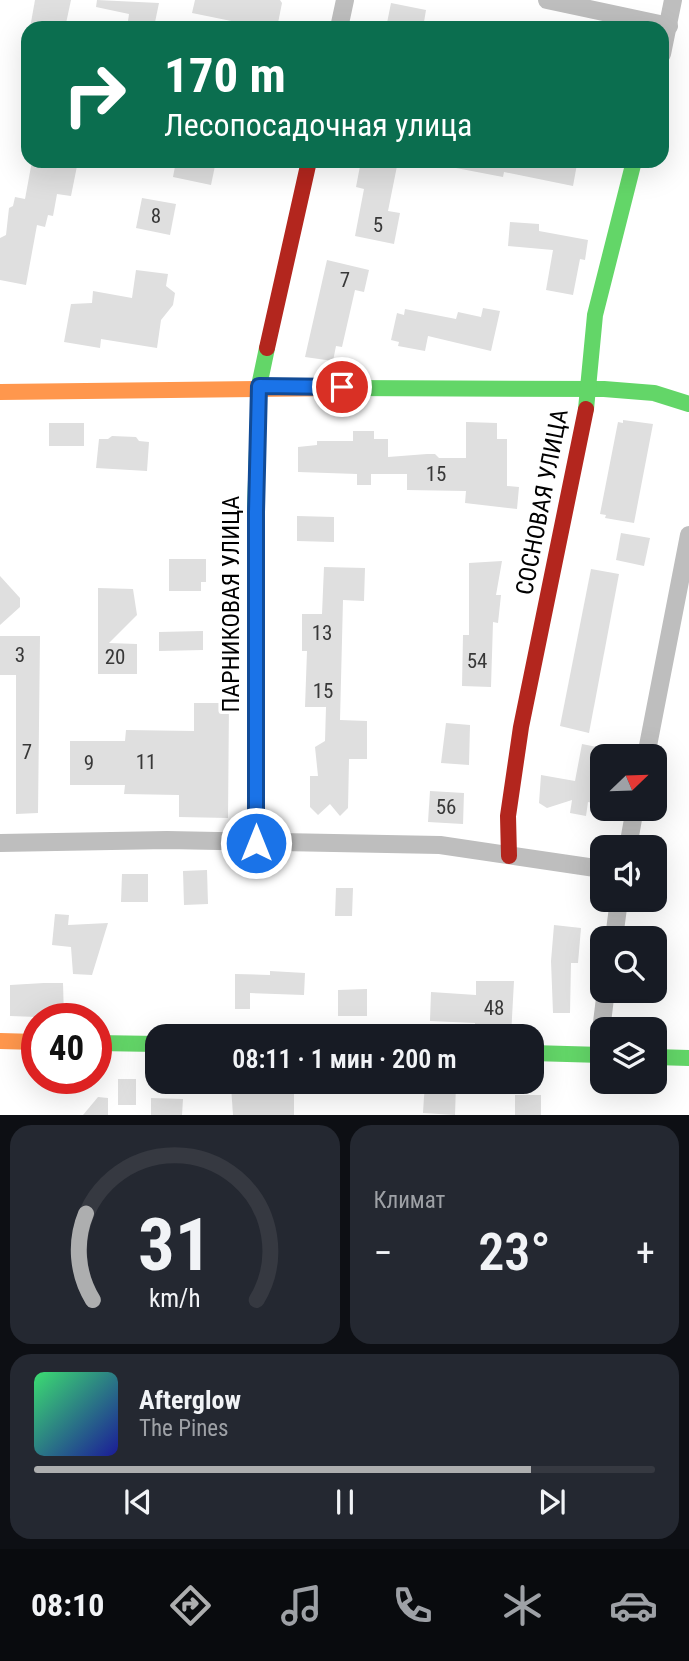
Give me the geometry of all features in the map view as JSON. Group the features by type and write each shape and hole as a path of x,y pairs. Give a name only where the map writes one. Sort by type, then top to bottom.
{"street":[{"path":"340,21 345,0"},
{"path":"547,0 646,21"},
{"path":"669,26 673,0"},
{"name":"ПАРНИКОВАЯ УЛИЦА","path":"256,843 256,512 259,386 307,168"},
{"name":"СОСНОВАЯ УЛИЦА","path":"509,856 508,816 522,727 590,390 595,315 632,168"},
{"path":"0,392 259,386 590,390 674,395 689,404"},
{"path":"648,744 689,535"},
{"path":"0,843 167,840 440,845 590,867"},
{"path":"0,1041 21,1042"},
{"path":"112,1043 145,1044"},
{"path":"544,1053 590,1055"},
{"path":"667,1057 689,1058"}],"building":[{"path":"35,0 71,0 66,21 31,21"},
{"path":"97,0 159,3 155,21 128,21 129,14 96,7"},
{"path":"195,0 280,0 282,3 278,21 231,21 192,13"},
{"path":"391,3 426,10 424,21 387,21"},
{"path":"31,168 77,168 71,196 57,194 53,216 48,215 45,227 37,225 26,285 0,280 0,238 6,235 9,208 13,206 15,197 25,199"},
{"path":"175,168 215,168 211,185 173,177"},
{"path":"360,168 397,168 388,211 400,213 394,244 355,236 364,189 356,187"},
{"path":"456,168 576,168 573,186 504,172 503,177"},
{"path":"142,198 176,204 170,235 136,228"},
{"path":"510,222 539,224 539,231 588,240 585,260 580,259 573,295 546,290 553,250 508,246"},
{"path":"327,260 369,270 364,292 355,290 342,347 336,346 333,361 305,357"},
{"path":"136,270 168,274 166,286 175,293 173,305 161,320 157,348 101,339 100,348 64,342 71,304 92,303 93,291 132,298"},
{"path":"483,308 500,311 491,351 428,336 425,351 398,346 399,342 391,340 397,313 404,315 405,309 456,319 458,312 481,317"},
{"path":"623,420 653,424 634,523 605,518 606,515 600,514 618,422 623,423"},
{"path":"466,422 497,423 497,439 507,439 507,486 519,487 517,509 465,503 466,491 407,490 407,474 371,474 371,485 357,485 357,474 298,472 298,447 317,445 317,441 353,441 353,431 374,431 374,439 388,439 388,457 435,454 439,458 466,458"},
{"path":"49,423 84,423 84,446 49,446"},
{"path":"112,436 136,437 139,441 149,442 147,471 96,468 99,439"},
{"path":"297,516 334,517 334,542 297,541"},
{"path":"621,533 650,538 644,566 616,560"},
{"path":"169,559 206,559 206,582 201,582 201,591 169,591"},
{"path":"502,561 496,595 501,595 498,623 493,622 491,687 462,686 463,635 469,635 469,563"},
{"path":"324,567 365,568 364,601 343,600 340,720 367,721 367,759 349,759 348,808 340,816 330,804 318,815 310,807 310,776 318,776 315,747 325,741 326,707 305,707 307,651 302,651 302,614 322,614"},
{"path":"591,569 619,574 589,733 560,726"},
{"path":"0,576 20,598 20,607 0,625"},
{"path":"98,588 133,589 137,615 109,643 137,644 137,674 98,674"},
{"path":"203,631 203,650 159,651 159,632"},
{"path":"0,636 40,636 38,813 16,814 16,675 0,675"},
{"path":"194,703 229,703 228,818 179,817 179,795 124,794 125,785 70,785 70,741 125,741 126,730 194,731"},
{"path":"446,723 470,725 469,765 441,763"},
{"path":"582,744 590,746 590,802 586,816 570,813 572,800 547,808 539,803 541,775 575,781"},
{"path":"430,791 464,793 463,824 428,822"},
{"path":"207,870 208,904 184,905 183,871"},
{"path":"122,874 148,874 148,902 121,902"},
{"path":"336,888 353,888 352,916 335,916"},
{"path":"55,914 69,915 68,925 108,923 92,975 73,974 71,947 52,945"},
{"path":"554,925 581,928 578,963 571,963 570,1013 553,1013 551,961"},
{"path":"270,971 305,973 304,995 250,993 250,1009 235,1009 235,974 270,975"},
{"path":"476,981 514,981 512,1024 430,1021 431,992 476,995"},
{"path":"63,983 64,1003 21,1003 21,1016 10,1016 10,985"},
{"path":"367,989 367,1016 338,1016 338,990"},
{"path":"118,1079 136,1079 136,1105 118,1105"},
{"path":"232,1094 294,1094 294,1115 233,1115"},
{"path":"424,1094 456,1094 455,1115 423,1113"},
{"path":"515,1095 541,1095 541,1115 515,1115"},
{"path":"98,1097 108,1098 108,1115 83,1115"},
{"path":"151,1098 183,1099 182,1115 151,1115"}],"traffic: fast":[{"path":"586,409 595,315 632,168"},
{"path":"255,843 255,512 259,386 267,348"},
{"path":"344,388 604,389 654,393 689,404"},
{"path":"112,1043 145,1044"},
{"path":"544,1053 590,1055"},
{"path":"667,1057 689,1058"}],"traffic: slow":[{"path":"0,392 344,388"},
{"path":"0,1041 21,1042"}],"traffic: jam":[{"path":"267,348 307,168"},
{"path":"509,856 508,816 521,727 586,409"}],"route":[{"path":"256,843 256,512 259,386 342,387"}]}
